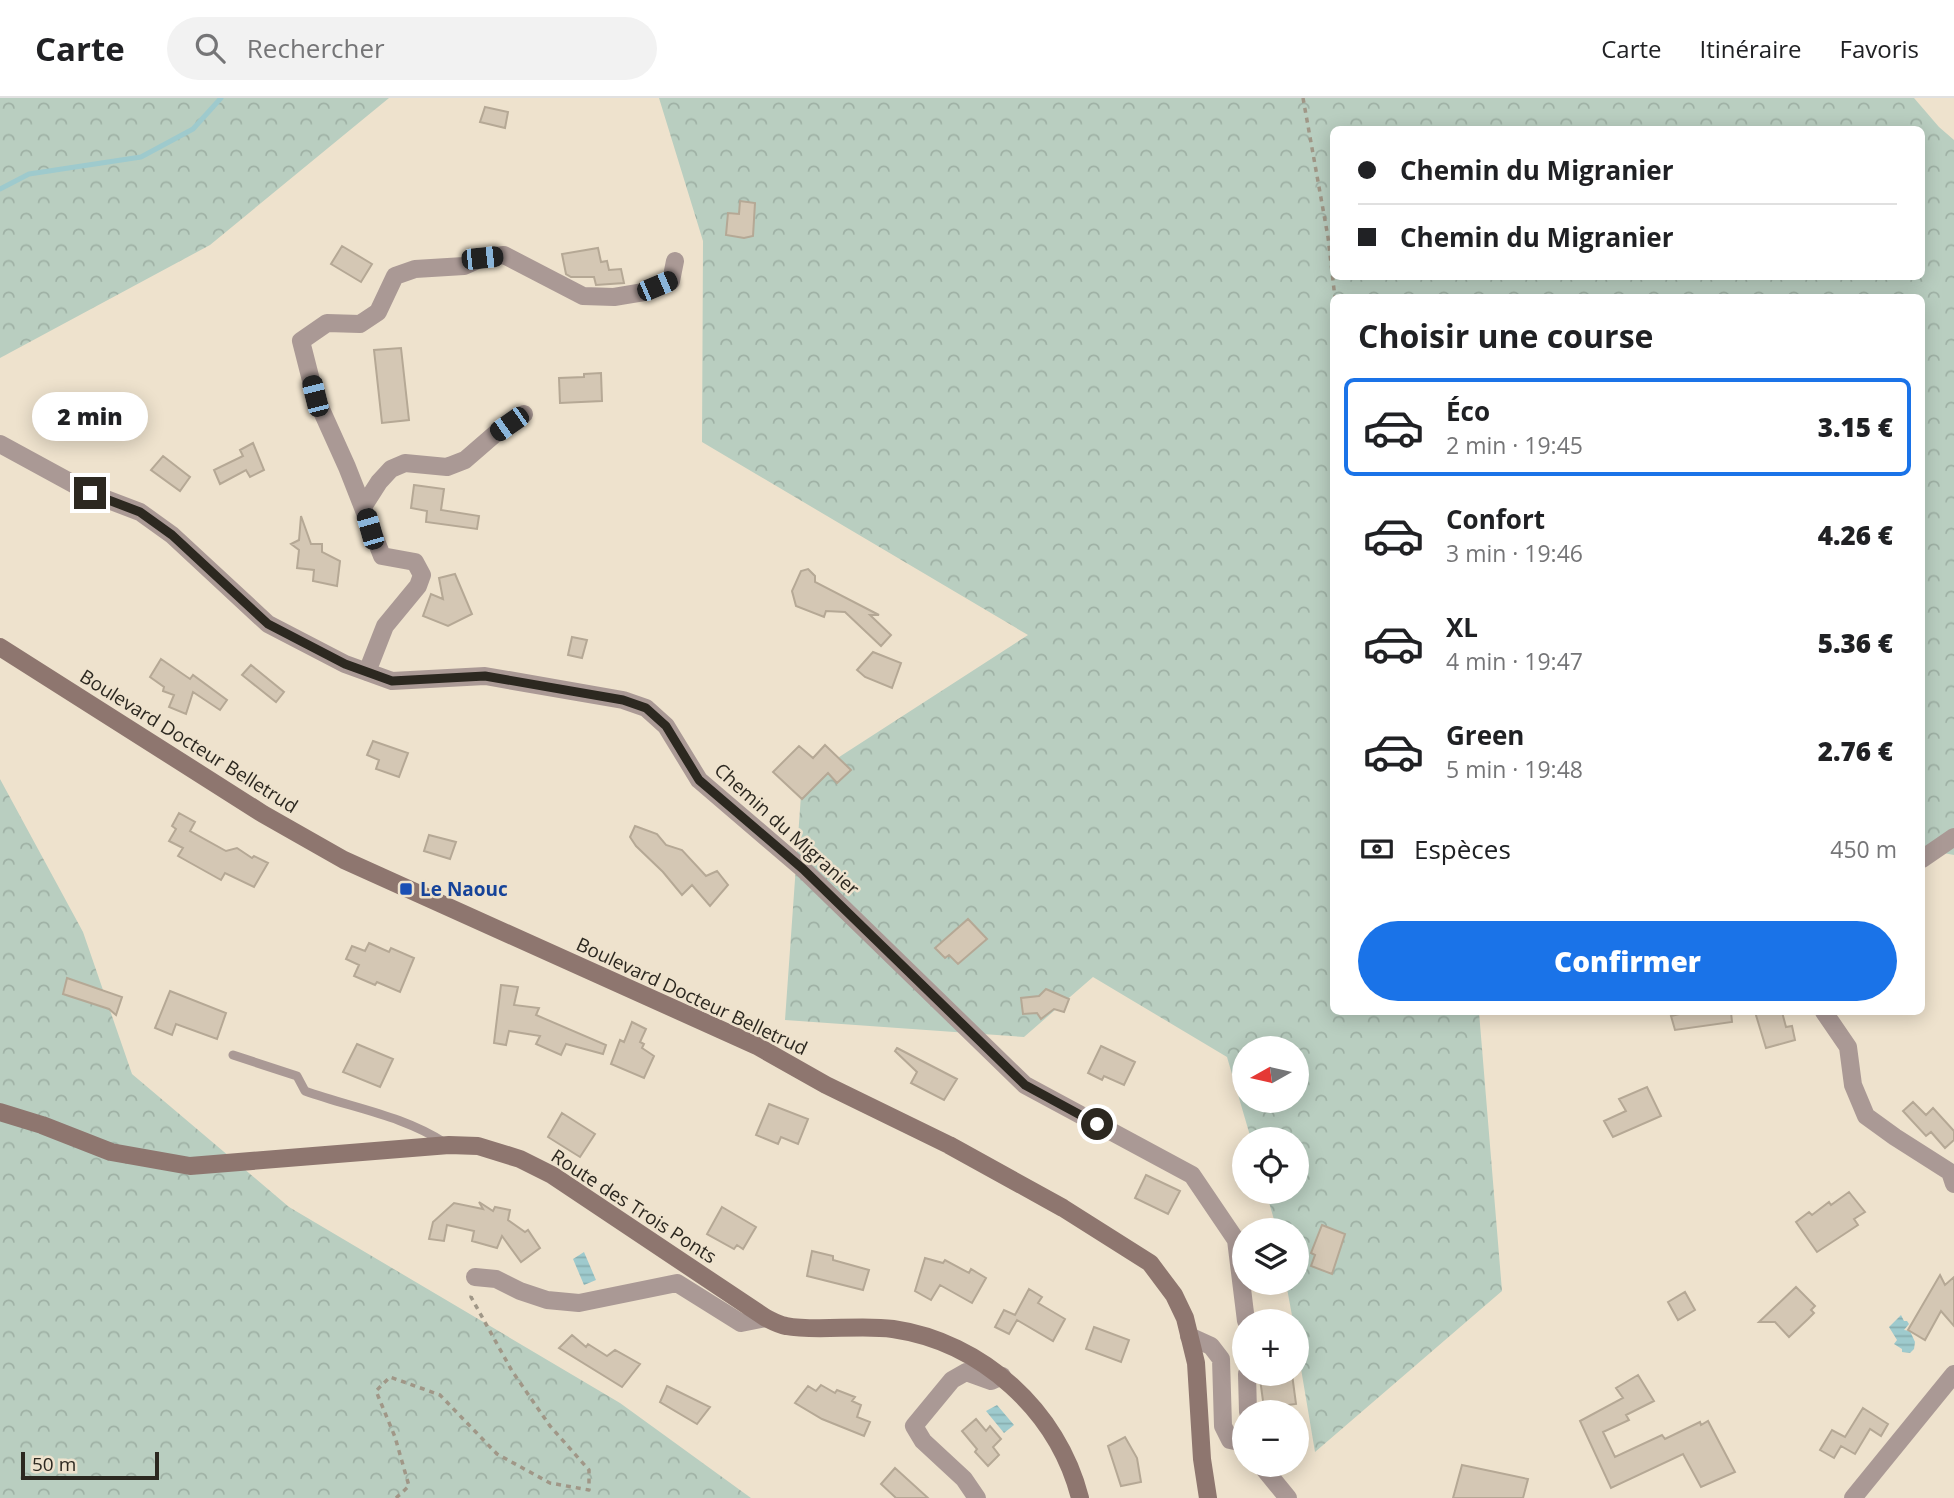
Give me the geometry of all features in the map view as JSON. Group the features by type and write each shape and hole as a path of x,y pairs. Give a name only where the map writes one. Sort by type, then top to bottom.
{"main road":[{"name":"Boulevard Docteur Belletrud","path":"0,647 263,814 344,860 757,1046 826,1084 949,1145 1063,1208 1150,1263 1174,1295 1185,1318 1196,1363 1202,1459 1208,1498"},
{"name":"Route des Trois Ponts","path":"0,1112 111,1152 190,1166 449,1145 478,1146 520,1159 552,1175 766,1318 785,1326 892,1329 926,1337 962,1352 1002,1376 1028,1400 1060,1445 1080,1498"}],"street":[{"path":"367,672 384,626 418,586 422,575 415,562 382,556 315,396 301,341 327,323 360,324 378,312 395,276 415,269 464,266 482,258 504,256 583,296 614,297 644,292 671,281 675,261"},
{"path":"363,507 391,469 405,463 447,467 465,460 524,414"},
{"name":"Chemin du Migranier","path":"0,444 90,493 140,512 172,535 268,624 345,664 392,681 485,676 623,700 646,708 666,726 699,780 803,869 1025,1085 1192,1175 1236,1240 1245,1309"},
{"path":"1925,857 1954,837"},
{"path":"1826,1015 1848,1047 1853,1085 1866,1116 1895,1138 1950,1172 1954,1184"},
{"path":"475,1277 496,1279 547,1300 579,1303 677,1283 741,1323 766,1318"},
{"path":"1189,1336 1211,1346 1221,1359 1223,1426 1232,1440"},
{"path":"977,1498 964,1479 923,1441 914,1426 953,1380 966,1372 991,1381 1002,1376"},
{"path":"1853,1498 1954,1374"},
{"path":"1271,1477 1288,1498"}],"lane":[{"path":"233,1055 297,1076 305,1091 396,1119 426,1131 449,1145"}],"path":[{"path":"1303,98 1330,254"},
{"path":"396,1498 409,1486 395,1437 376,1391 390,1377 440,1395 497,1454 550,1483 589,1490 589,1470 550,1426 512,1371 488,1329 471,1297 475,1277"}],"green space":[{"path":"0,98 389,98 210,245 0,358"},
{"path":"659,98 1914,98 1954,140 1954,855 1925,850 1925,294 1330,294 1330,1015 1479,1015 1502,1291 1315,1452 1309,1400 1306,1400 1304,1386 1309,1386 1309,1309 1291,1309 1288,1295 1309,1295 1309,1218 1274,1218 1269,1204 1309,1204 1309,1127 1247,1127 1243,1113 1309,1113 1309,1036 1232,1036 1232,1074 1227,1057 1093,977 1024,1037 785,1020 802,781 1028,635 702,442 703,241"},
{"path":"0,779 83,932 132,1074 289,1207 620,1403 751,1498 0,1498"}],"water":[{"path":"584,1252 596,1280 584,1285 573,1259"},
{"path":"1901,1315 1909,1324 1904,1330 1910,1331 1915,1342 1910,1353 1902,1352 1902,1349 1894,1344 1897,1340 1889,1327"},
{"path":"997,1405 1014,1425 1004,1433 986,1411"}],"building":[{"path":"485,107 508,112 505,128 480,122"},
{"path":"740,201 755,203 753,236 744,238 726,235 728,213 739,214"},
{"path":"342,246 372,264 361,282 331,264"},
{"path":"598,248 601,262 607,261 609,270 621,269 624,283 596,285 594,277 571,277 566,274 562,254"},
{"path":"401,348 409,420 382,423 374,350"},
{"path":"601,373 602,401 560,403 559,378"},
{"path":"253,443 264,470 250,477 246,470 220,484 214,470 243,456 240,450"},
{"path":"163,456 190,477 180,491 151,470"},
{"path":"414,485 444,489 441,510 479,516 477,529 426,522 427,511 411,508"},
{"path":"301,516 311,544 322,544 322,552 340,561 337,586 313,581 314,570 297,568 299,550 291,544 299,540"},
{"path":"808,569 815,576 815,582 879,615 870,615 891,635 881,646 845,612 826,611 824,617 796,606 792,591 801,571"},
{"path":"455,574 472,614 448,626 423,616 431,594 443,599 439,578"},
{"path":"572,637 587,640 582,658 568,655"},
{"path":"873,652 901,663 892,688 865,677 857,670"},
{"path":"161,659 190,679 193,675 227,700 220,710 193,692 186,714 169,707 174,695 163,691 164,687 150,677"},
{"path":"251,665 284,692 276,702 242,675"},
{"path":"373,741 408,753 399,777 376,769 379,760 367,755"},
{"path":"825,745 851,770 837,783 828,773 802,799 773,772 799,746 813,758"},
{"path":"179,813 195,822 190,831 226,851 237,848 252,858 254,856 268,863 254,887 225,873 221,880 178,856 183,848 169,841 176,829 172,826"},
{"path":"635,826 657,834 666,845 682,850 706,876 717,871 728,885 710,906 692,885 682,895 636,846 630,837"},
{"path":"429,835 456,842 450,859 424,851"},
{"path":"968,919 987,939 958,964 949,955 945,958 935,948"},
{"path":"369,943 389,952 391,948 414,958 400,992 354,976 359,965 346,959 352,946 365,951"},
{"path":"67,978 122,997 116,1015 109,1009 63,994"},
{"path":"501,985 518,987 514,1005 539,1008 536,1015 606,1045 603,1054 566,1044 561,1055 536,1044 540,1036 509,1031 506,1045 494,1043"},
{"path":"1046,989 1069,999 1064,1012 1054,1009 1041,1019 1037,1013 1023,1014 1021,998 1039,996"},
{"path":"170,991 226,1013 217,1039 176,1024 172,1035 155,1028"},
{"path":"1731,1015 1732,1022 1675,1030 1671,1016"},
{"path":"1756,1015 1783,1015 1786,1027 1792,1026 1795,1040 1766,1048"},
{"path":"632,1022 646,1029 640,1042 644,1044 642,1048 654,1056 644,1078 611,1064 620,1040 624,1042"},
{"path":"357,1044 393,1059 380,1087 343,1072"},
{"path":"1101,1046 1135,1062 1124,1085 1104,1076 1102,1080 1088,1073"},
{"path":"897,1048 957,1079 944,1100 911,1083 917,1072 895,1051"},
{"path":"1647,1087 1661,1116 1613,1137 1604,1121 1626,1111 1619,1099"},
{"path":"1913,1102 1926,1115 1933,1108 1954,1131 1954,1140 1945,1148 1931,1132 1926,1136 1903,1111"},
{"path":"769,1104 808,1119 798,1144 781,1137 778,1144 756,1135"},
{"path":"562,1113 595,1134 580,1157 548,1137"},
{"path":"1146,1175 1180,1191 1168,1214 1135,1198"},
{"path":"1849,1192 1865,1212 1854,1219 1858,1225 1817,1252 1796,1222 1809,1212 1812,1215 1829,1202 1831,1205"},
{"path":"479,1202 493,1211 495,1207 510,1210 508,1220 525,1232 528,1230 540,1248 521,1262 502,1236 497,1248 472,1241 474,1231 447,1225 444,1241 429,1239 433,1222 454,1203 483,1209"},
{"path":"722,1207 756,1227 743,1249 737,1245 734,1249 707,1234"},
{"path":"1322,1225 1345,1234 1332,1274 1311,1266 1315,1255 1311,1253"},
{"path":"812,1251 869,1270 863,1290 807,1276"},
{"path":"925,1258 943,1263 945,1260 969,1273 971,1269 986,1278 972,1303 940,1285 931,1300 915,1291"},
{"path":"1940,1275 1945,1285 1954,1277 1954,1326 1941,1311 1925,1340 1908,1330"},
{"path":"1796,1287 1815,1306 1811,1310 1814,1313 1789,1337 1775,1322 1759,1322"},
{"path":"1029,1289 1042,1297 1038,1303 1065,1319 1053,1341 1017,1320 1009,1334 995,1327 1004,1310 1015,1315"},
{"path":"1685,1292 1695,1310 1678,1320 1668,1302"},
{"path":"1094,1327 1129,1340 1121,1362 1086,1349"},
{"path":"572,1335 586,1347 588,1344 607,1356 615,1350 640,1364 622,1387 559,1348"},
{"path":"1638,1375 1654,1401 1626,1415 1629,1420 1603,1432 1615,1457 1662,1435 1665,1439 1700,1422 1701,1425 1708,1421 1735,1472 1701,1487 1683,1454 1611,1488 1580,1421 1623,1398 1616,1388"},
{"path":"821,1385 835,1393 837,1390 855,1397 852,1401 861,1405 857,1417 870,1422 864,1436 822,1419 795,1403 808,1386 816,1391"},
{"path":"667,1386 710,1407 697,1424 660,1402"},
{"path":"1261,1386 1294,1386 1295,1400 1263,1400"},
{"path":"1863,1408 1888,1424 1881,1436 1870,1429 1855,1454 1841,1446 1834,1458 1820,1450 1832,1430 1845,1437"},
{"path":"976,1419 986,1431 990,1426 1001,1439 993,1447 999,1455 988,1466 962,1431"},
{"path":"1125,1437 1137,1458 1141,1482 1121,1486 1108,1446"},
{"path":"1462,1465 1528,1479 1523,1498 1453,1498"},
{"path":"895,1468 928,1498 896,1498 881,1484"}],"waterway":[{"path":"0,189 29,174 141,157 193,129 221,98"}],"place":[{"name":"Le Naouc","path":"406,889"}],"route":[{"path":"90,493 140,512 172,535 268,624 345,664 392,681 485,676 623,700 646,708 666,726 699,780 803,869 1025,1085 1097,1124"}]}
